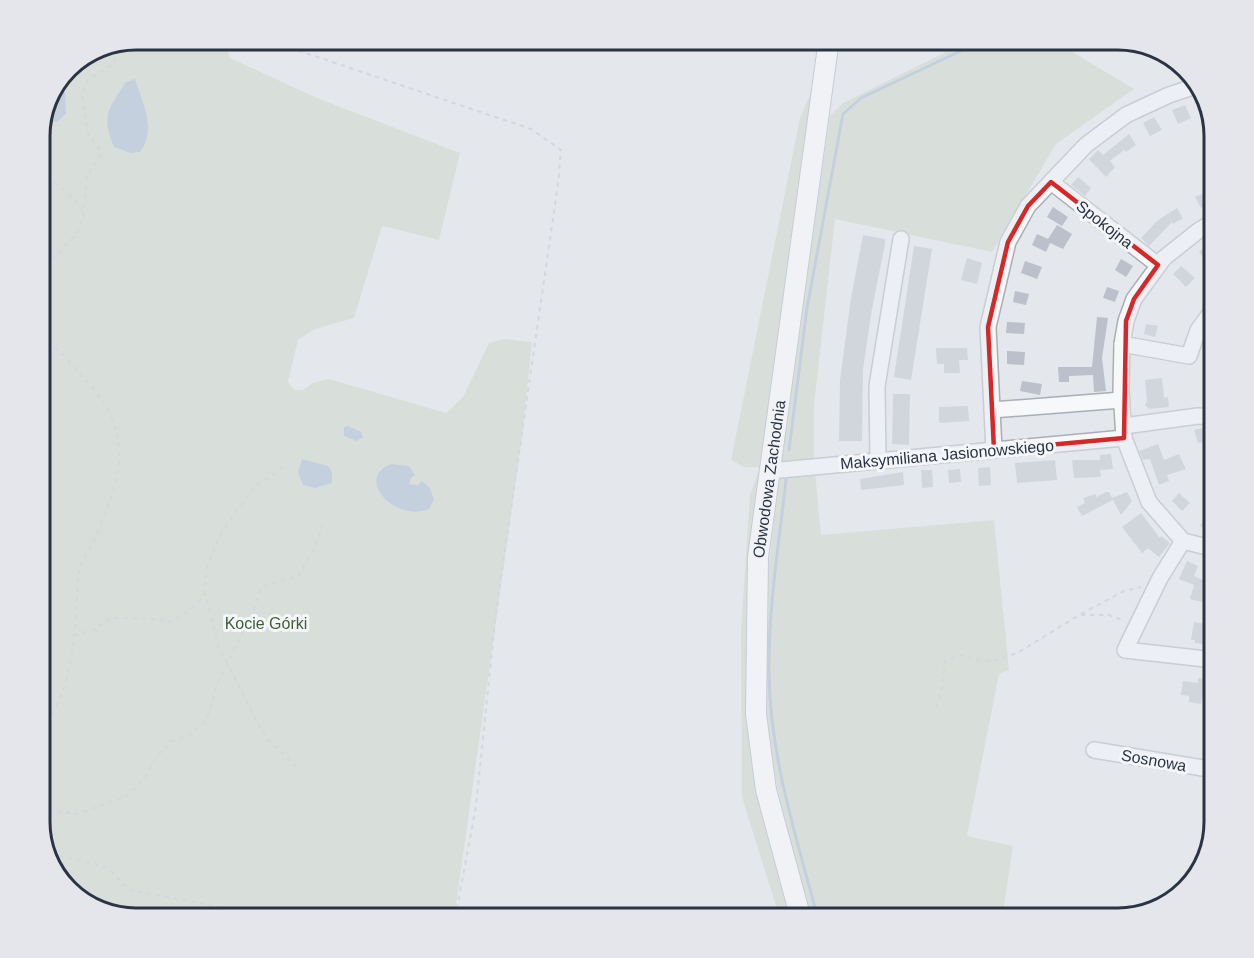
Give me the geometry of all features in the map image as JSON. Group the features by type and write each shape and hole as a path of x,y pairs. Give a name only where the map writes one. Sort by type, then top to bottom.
{"main road":[{"name":"Obwodowa Zachodnia","path":"798,908 766,790 756,714 758,557 828,49"}],"street":[{"path":"994,450 987,327 999,273 1013,233 1028,206 1086,145 1126,115 1190,88"},
{"name":"Spokojna","path":"1051,182 1158,265"},
{"path":"1204,227 1158,265 1134,298 1126,321 1122,345 1124,432 1149,502 1184,541 1204,546"},
{"path":"878,461 877,386 901,238"},
{"path":"1122,345 1189,356 1198,330 1204,322"},
{"path":"992,410 1122,400"},
{"name":"Maksymiliana Jasionowskiego","path":"770,471 994,450 1124,432 1204,416"},
{"path":"1184,541 1153,592 1125,650 1204,659"},
{"name":"Sosnowa","path":"1094,750 1204,768"}],"path":[{"path":"294,49 531,129 561,150 496,612 476,806 458,908"},
{"path":"50,261 76,235 83,219 87,176 102,153 88,134 82,94 89,78 112,65 120,51"},
{"path":"50,180 60,186 84,209"},
{"path":"50,344 59,348 96,391 112,417 121,447 118,481 79,571 74,635 63,693 50,716"},
{"path":"282,466 276,473 255,486 220,535 208,564 205,594 214,633 268,740 296,766"},
{"path":"50,810 78,814 127,796 144,780 158,755 172,741 190,734 203,724 209,714 217,684 253,612 261,587 298,576 314,550 322,525"},
{"path":"936,708 943,685 945,661 960,655 984,661 999,660 1019,652 1079,615 1124,591 1140,587 1153,592"},
{"path":"74,635 94,630 111,618 160,619 170,622 188,612 205,594"},
{"path":"1079,615 1109,615 1136,625"},
{"path":"56,855 107,867 129,890 226,908"}],"highlighted area":[{"path":"1051,182 1158,265 1134,299 1126,321 1124,438 994,450 988,327 1008,242 1028,206"}],"green space":[{"name":"Kocie Górki","path":"227,49 230,58 317,98 460,153 439,240 382,226 354,318 315,329 298,340 288,382 294,390 304,390 312,383 329,379 446,413 463,397 489,343 504,339 532,342 522,437 456,908 135,908 108,904 83,891 61,866 54,850 50,828 50,130 52,113 67,83 92,61 119,51"},
{"path":"952,49 1068,49 1134,89 1056,144 992,252 835,219 814,405 814,459 779,461 830,116 843,103"},
{"path":"814,86 749,596 792,908 777,908 742,797 741,629 750,495 760,467 744,467 731,460 800,118"},
{"path":"815,472 821,535 994,520 1009,670 999,674 967,836 1013,846 1004,908 809,908 774,772 765,712 764,631 779,476"}],"water":[{"path":"135,79 145,107 148,134 140,152 131,153 114,147 107,120 111,106 126,82"},
{"path":"63,90 65,92 66,114 57,122 51,122 52,113"},
{"path":"348,426 361,432 363,437 357,441 344,436 344,427"},
{"path":"302,459 328,466 332,472 332,483 315,488 303,485 298,472"},
{"path":"391,464 409,466 415,475 409,484 418,485 422,481 430,488 434,500 429,509 417,512 404,510 393,505 384,497 378,489 376,479 380,471"}],"building":[{"path":"1185,105 1191,118 1178,124 1172,110"},
{"path":"1154,117 1162,130 1150,136 1143,123"},
{"path":"1129,134 1136,145 1126,152 1124,150 1110,161 1115,167 1106,177 1089,159 1098,150 1103,155"},
{"path":"1078,177 1091,188 1085,196 1071,185"},
{"path":"1204,193 1204,207 1201,208 1195,197"},
{"path":"1053,207 1068,217 1062,226 1047,217"},
{"path":"1177,208 1183,218 1173,224 1172,222 1149,246 1141,238 1157,221"},
{"path":"1057,225 1072,234 1063,249 1050,243 1046,252 1032,245 1037,234 1048,239"},
{"path":"863,235 885,239 885,244 863,370 862,441 839,441 840,380 851,298"},
{"path":"914,246 932,249 911,380 894,377"},
{"path":"1204,248 1204,259 1199,251"},
{"path":"967,258 982,263 977,284 961,280"},
{"path":"1121,259 1133,266 1126,277 1115,270"},
{"path":"1025,261 1042,267 1037,279 1021,273"},
{"path":"1181,266 1195,278 1186,287 1173,274"},
{"path":"1107,287 1119,291 1115,302 1103,298"},
{"path":"1015,291 1029,294 1026,305 1013,302"},
{"path":"1097,317 1108,318 1102,358 1106,391 1094,392 1093,375 1069,376 1069,382 1059,382 1058,367 1092,367"},
{"path":"1007,322 1025,323 1024,334 1006,333"},
{"path":"1146,324 1158,326 1155,337 1144,334"},
{"path":"936,348 967,348 968,360 959,360 960,373 944,373 944,364 937,364"},
{"path":"1007,351 1025,352 1024,365 1007,364"},
{"path":"1162,378 1164,398 1168,397 1169,407 1149,409 1145,405 1147,401 1145,380"},
{"path":"1022,381 1042,384 1040,395 1020,391"},
{"path":"893,394 910,394 909,445 892,444"},
{"path":"968,406 969,421 939,423 939,407"},
{"path":"1204,428 1204,442 1198,443 1194,430"},
{"path":"1158,444 1164,460 1179,454 1186,469 1167,475 1169,481 1159,485 1150,459 1143,460 1139,451"},
{"path":"1111,454 1113,469 1100,470 1101,477 1074,478 1072,460 1100,460 1100,455"},
{"path":"1055,460 1057,480 1017,483 1015,463"},
{"path":"990,467 991,485 979,486 978,468"},
{"path":"960,469 961,482 949,483 948,470"},
{"path":"921,470 932,470 933,487 922,488"},
{"path":"903,472 904,485 861,490 860,479"},
{"path":"1109,492 1112,498 1127,492 1132,501 1121,515 1113,500 1082,516 1077,507 1085,503 1083,498 1096,494 1096,497"},
{"path":"1179,493 1190,503 1182,511 1172,501"},
{"path":"1141,513 1160,538 1161,536 1170,543 1159,557 1148,548 1142,553 1122,527"},
{"path":"1187,561 1198,566 1194,576 1204,581 1204,602 1190,599 1194,585 1179,579"},
{"path":"1194,622 1204,624 1204,644 1191,640"},
{"path":"1198,678 1204,679 1204,697 1202,697 1201,704 1189,702 1189,696 1181,695 1183,681 1198,683"}],"waterway":[{"path":"789,450 807,308 843,114 861,98 965,49"},
{"path":"786,480 770,625 771,705 779,767 815,908"}]}
